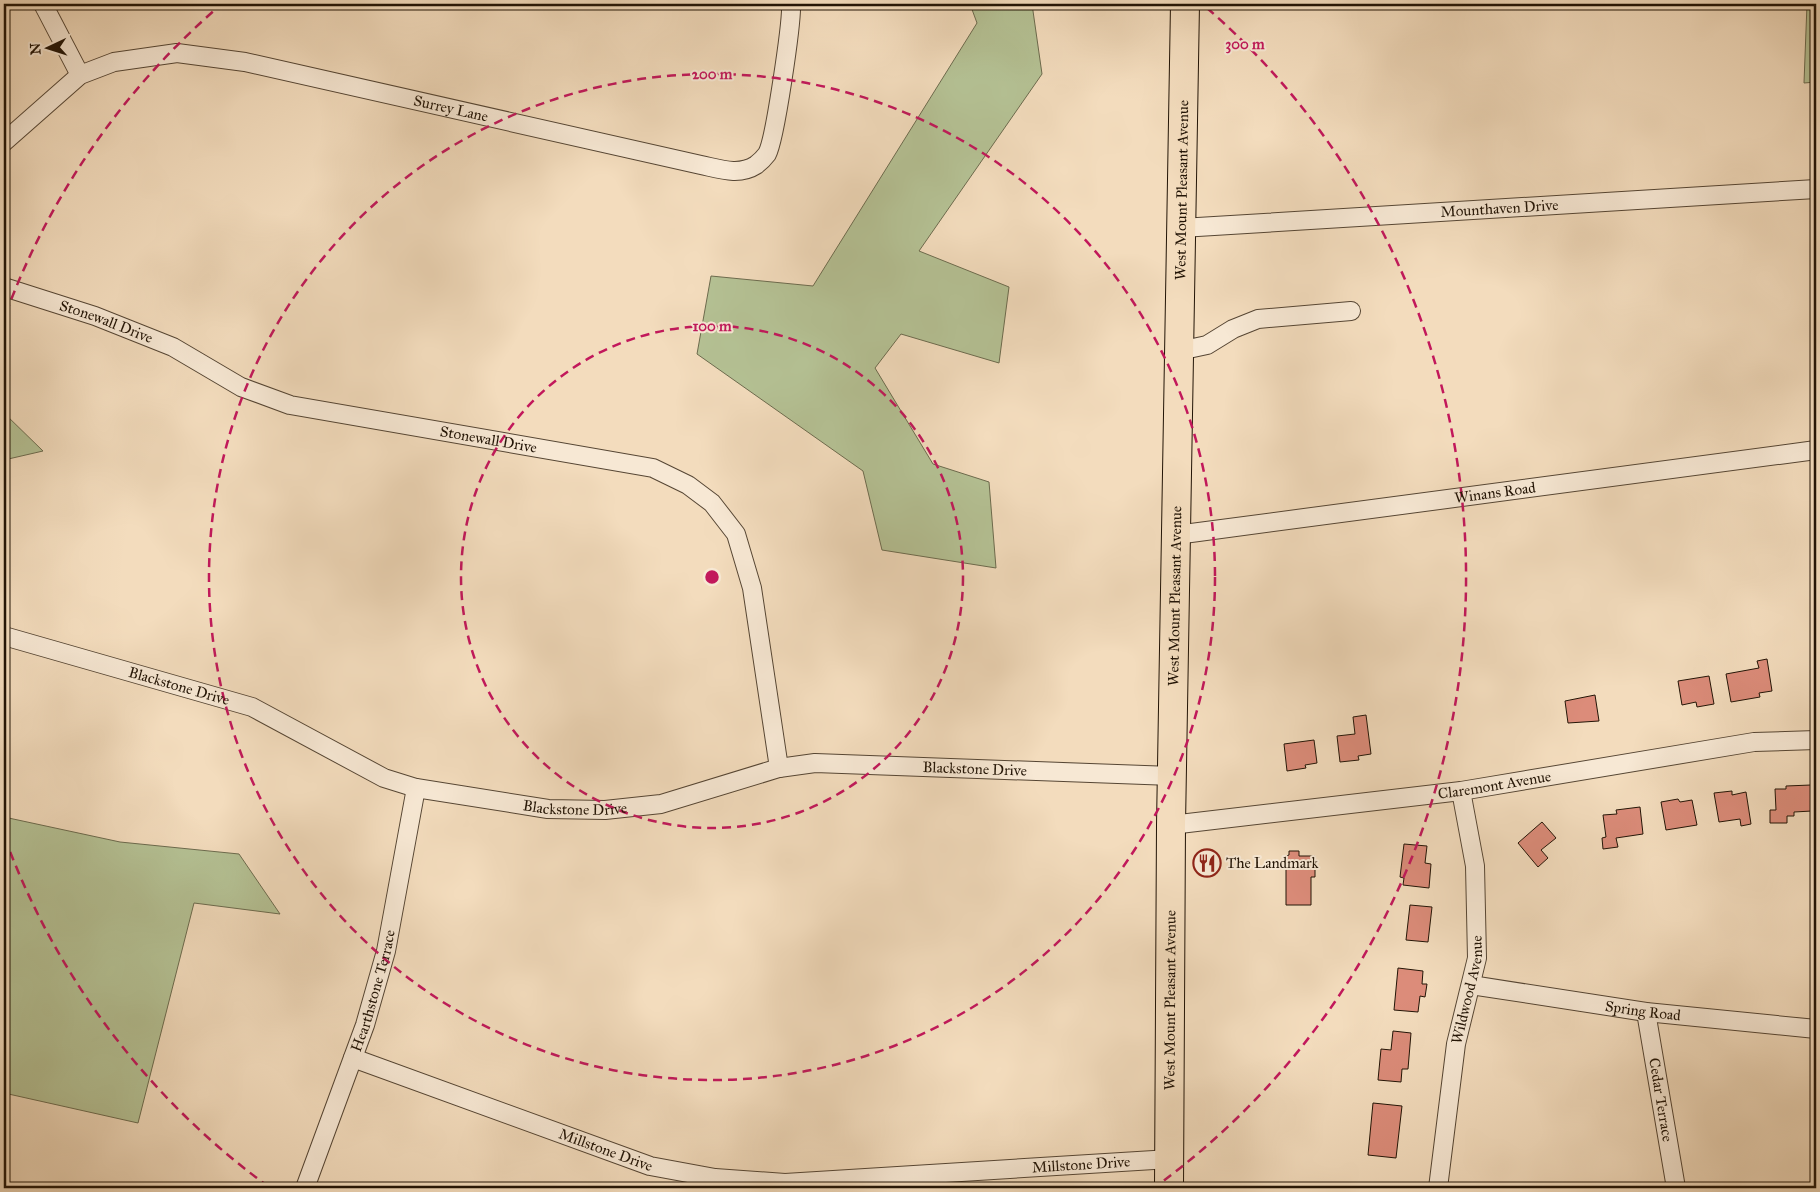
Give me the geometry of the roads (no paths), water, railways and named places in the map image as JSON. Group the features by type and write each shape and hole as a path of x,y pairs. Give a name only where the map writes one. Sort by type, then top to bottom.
{"main road":[{"name":"West Mount Pleasant Avenue","path":"1169,1188 1171,825 1185,4"}],"street":[{"path":"42,4 80,75"},
{"name":"Surrey Lane","path":"4,142 80,75 114,62 178,53 245,62 728,171 745,171 758,164 767,153 775,121 791,4"},
{"name":"Mounthaven Drive","path":"1181,228 1816,189"},
{"name":"Stonewall Drive","path":"4,287 95,316 173,346 241,387 290,405 653,468 688,485 712,503 736,534 752,588 779,768"},
{"path":"1179,351 1207,345 1233,329 1258,319 1351,310"},
{"name":"Winans Road","path":"1176,536 1816,450"},
{"name":"Blackstone Drive","path":"4,636 252,707 384,778 416,788 548,809 605,810 661,804 779,768 815,763 1172,776"},
{"name":"Claremont Avenue","path":"1171,825 1462,791 1754,742 1816,740"},
{"name":"Hearthstone Terrace","path":"305,1188 366,1025 386,951 416,788"},
{"name":"Wildwood Avenue","path":"1438,1188 1456,1044 1472,985 1477,958 1475,866 1462,791"},
{"name":"Spring Road","path":"1472,985 1646,1012 1816,1029"},
{"name":"Cedar Terrace","path":"1646,1012 1676,1188"},
{"name":"Millstone Drive","path":"353,1058 650,1166 715,1178 785,1183 1170,1159"}],"place":[{"name":"The Landmark","path":"1207,863"}]}
